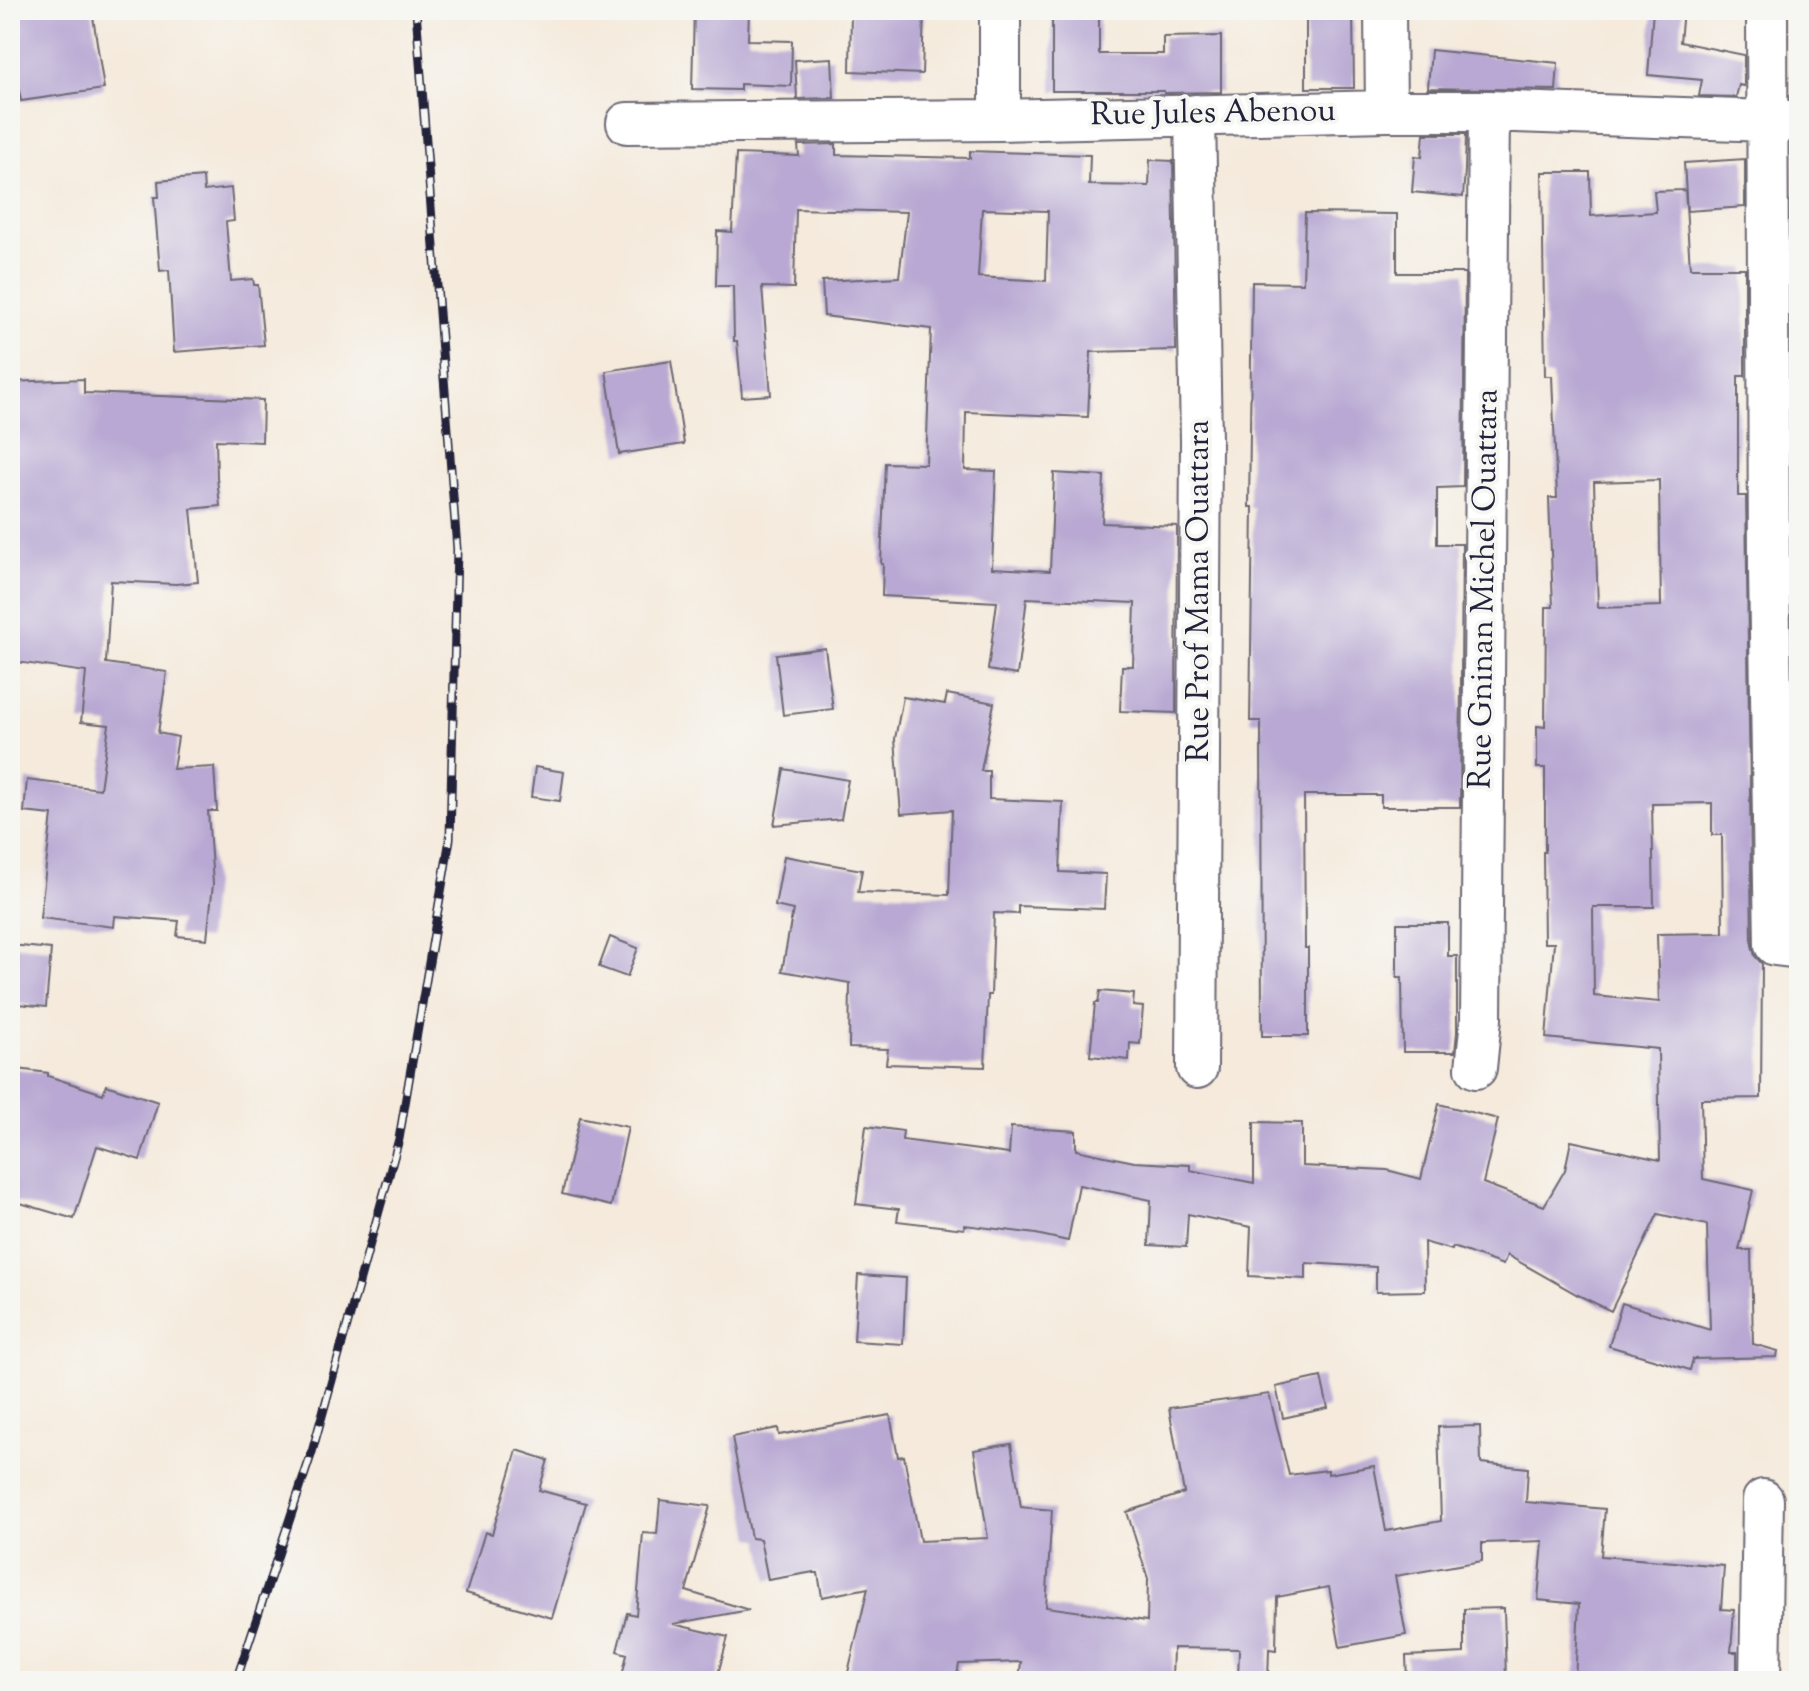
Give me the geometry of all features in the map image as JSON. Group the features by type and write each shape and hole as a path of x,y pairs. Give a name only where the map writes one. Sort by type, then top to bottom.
{"street":[{"path":"1000,10 1000,120"},
{"path":"1385,10 1386,111"},
{"path":"1767,10 1783,121 1784,569 1775,945 1799,948"},
{"name":"Rue Jules Abenou","path":"627,123 1000,120 1386,111 1489,111 1783,121"},
{"name":"Rue Gninan Michel Ouattara","path":"1476,1068 1481,1019 1489,111"},
{"name":"Rue Prof Mama Ouattara","path":"1195,115 1201,440 1197,1068"},
{"path":"1760,1681 1763,1500"}],"building":[{"path":"10,10 92,10 104,89 21,101 17,75 10,75"},
{"path":"694,10 749,10 748,40 792,41 791,86 740,84 740,90 692,89"},
{"path":"851,10 924,11 922,74 850,71"},
{"path":"1052,10 1099,10 1099,54 1163,54 1163,37 1221,36 1221,92 1052,91"},
{"path":"1306,10 1353,10 1354,88 1306,88"},
{"path":"1653,10 1683,10 1680,42 1744,55 1744,86 1739,85 1736,97 1699,96 1702,80 1648,75"},
{"path":"1431,50 1558,63 1556,90 1428,88"},
{"path":"832,58 834,98 797,99 795,60"},
{"path":"1424,134 1466,134 1463,197 1412,192 1415,156 1422,157"},
{"path":"836,144 836,155 970,158 970,151 1090,155 1089,185 1149,186 1150,160 1173,161 1176,350 1091,352 1088,417 966,412 965,470 996,471 992,568 1050,571 1054,473 1104,476 1102,523 1177,526 1176,713 1120,711 1122,666 1133,666 1135,603 1027,598 1017,675 988,670 997,602 882,596 885,463 926,464 931,329 824,316 822,281 899,277 907,212 796,209 794,288 762,287 771,395 742,397 737,341 734,341 733,286 716,286 717,231 732,232 736,154 799,156 798,145","holes":["982,209 1048,211 1046,281 978,277"]},
{"path":"1745,159 1745,207 1687,211 1684,163"},
{"path":"1542,172 1590,172 1591,216 1656,212 1654,191 1685,190 1690,268 1745,268 1745,376 1738,376 1738,496 1746,496 1752,945 1755,956 1762,964 1761,1098 1701,1099 1703,1179 1753,1190 1739,1250 1751,1250 1753,1344 1778,1351 1777,1357 1693,1359 1690,1370 1609,1346 1622,1303 1710,1330 1707,1225 1658,1214 1611,1311 1507,1255 1503,1265 1453,1247 1452,1250 1424,1242 1425,1291 1376,1292 1376,1267 1306,1263 1306,1279 1249,1276 1251,1227 1188,1214 1186,1247 1149,1245 1151,1200 1079,1185 1068,1241 965,1225 964,1229 897,1221 899,1209 856,1204 866,1126 903,1131 902,1140 1009,1154 1011,1127 1076,1131 1076,1150 1134,1162 1190,1165 1190,1170 1254,1183 1254,1122 1302,1123 1302,1166 1387,1170 1421,1179 1439,1104 1498,1119 1483,1183 1544,1206 1565,1170 1571,1141 1660,1160 1658,1049 1546,1038 1554,943 1544,943 1545,768 1537,768 1537,726 1545,727 1546,607 1553,607 1549,498 1557,498 1552,376 1545,376","holes":["1659,480 1661,606 1598,608 1594,482","1712,803 1712,835 1722,835 1723,933 1657,934 1659,1002 1594,996 1593,907 1654,907 1652,804"]},
{"path":"203,177 204,191 231,188 234,221 226,222 231,281 253,279 254,285 258,285 264,345 174,352 169,270 160,271 154,197 159,197 158,181"},
{"path":"1305,213 1397,214 1397,273 1465,273 1463,487 1437,488 1437,544 1462,544 1460,807 1381,807 1381,795 1304,795 1308,1036 1262,1036 1261,721 1250,721 1252,282 1303,283"},
{"path":"671,361 684,444 619,454 606,371"},
{"path":"84,379 84,393 263,400 262,442 216,440 220,506 191,509 198,582 111,581 106,663 167,672 158,733 178,737 173,769 214,767 217,811 208,811 213,884 207,939 177,936 179,921 115,916 114,927 40,918 52,815 24,812 27,780 100,789 109,725 81,722 86,672 10,661 10,382"},
{"path":"825,648 833,709 783,715 776,654"},
{"path":"947,694 994,703 981,771 989,771 989,799 1063,802 1060,872 1106,874 1104,909 1018,906 1018,914 994,913 985,1067 886,1064 888,1049 849,1048 850,983 782,971 793,910 775,906 784,856 862,870 858,892 949,895 952,810 901,814 895,739 903,697 945,704"},
{"path":"535,767 564,772 560,801 531,797"},
{"path":"784,769 848,780 841,819 774,825"},
{"path":"1397,923 1448,923 1448,956 1457,956 1455,1052 1403,1052 1402,977 1397,977"},
{"path":"610,937 638,948 627,977 599,967"},
{"path":"10,945 51,949 46,1007 10,1003"},
{"path":"1100,991 1134,994 1133,1006 1143,1007 1140,1044 1130,1043 1129,1060 1090,1056 1095,1003 1098,1003"},
{"path":"10,1068 48,1073 48,1076 103,1094 106,1085 158,1102 140,1160 97,1146 74,1219 10,1200"},
{"path":"580,1117 628,1127 611,1206 562,1194"},
{"path":"858,1275 906,1278 903,1344 854,1341"},
{"path":"1321,1377 1328,1408 1283,1418 1276,1387"},
{"path":"1269,1394 1289,1475 1328,1470 1328,1474 1374,1466 1386,1531 1441,1521 1438,1427 1480,1426 1481,1463 1528,1468 1526,1502 1605,1509 1601,1556 1724,1566 1721,1609 1734,1610 1731,1652 1737,1652 1737,1681 1575,1681 1579,1604 1538,1600 1543,1541 1482,1543 1482,1561 1395,1576 1406,1635 1340,1647 1329,1587 1277,1597 1276,1650 1269,1649 1268,1681 1238,1681 1239,1649 1173,1648 1172,1681 1019,1681 1021,1662 959,1664 956,1681 846,1681 868,1588 822,1597 818,1573 768,1580 760,1539 751,1538 732,1437 778,1428 779,1435 890,1415 898,1457 904,1456 920,1541 988,1538 974,1450 1011,1444 1021,1507 1052,1510 1046,1607 1147,1621 1148,1579 1127,1512 1184,1493 1169,1408"},
{"path":"517,1450 548,1460 539,1490 586,1503 552,1618 466,1593 485,1532 492,1534"},
{"path":"660,1500 710,1506 686,1591 749,1610 673,1624 728,1637 716,1681 621,1681 627,1654 617,1651 627,1613 636,1615 643,1533 657,1534"},
{"path":"1504,1608 1506,1681 1407,1681 1406,1656 1464,1653 1464,1609"}],"railway":[{"path":"236,1681 312,1452 399,1139 450,839 457,549 416,10"}]}
